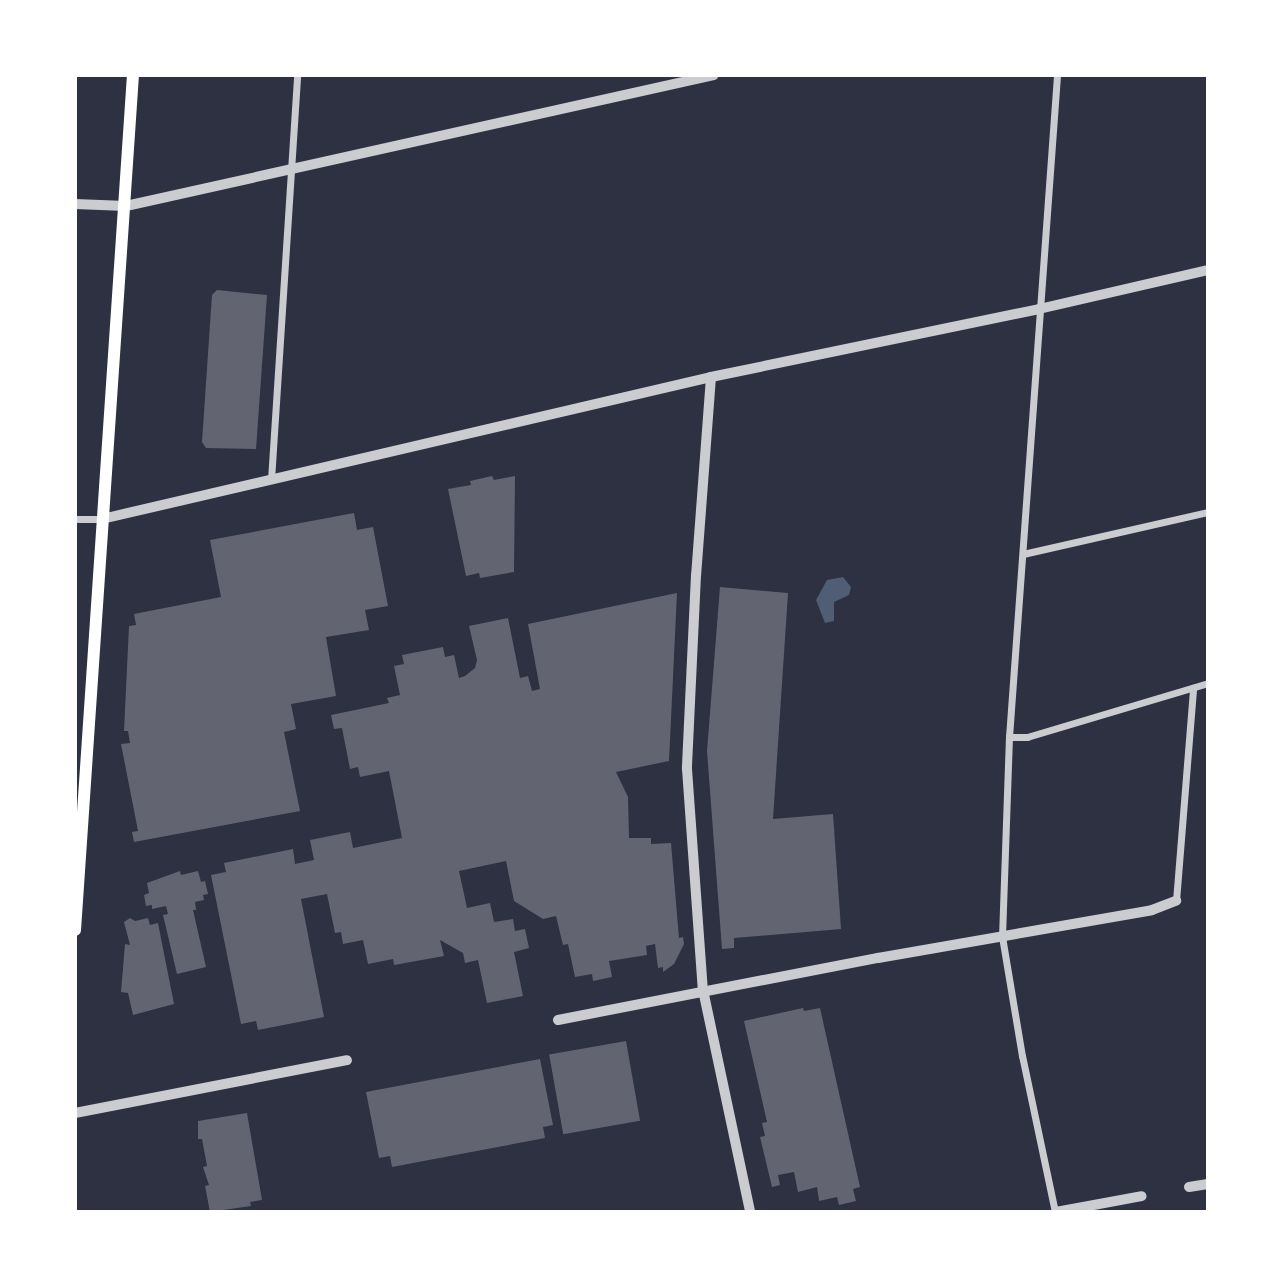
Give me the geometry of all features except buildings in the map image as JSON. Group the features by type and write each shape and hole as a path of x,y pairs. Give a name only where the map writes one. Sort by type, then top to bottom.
{"main road":[{"path":"75,930 133,75"}],"street":[{"path":"271,480 297,75"},
{"path":"75,204 126,206 289,172 714,75"},
{"path":"1057,75 1009,737 1002,937 1022,1056 1056,1212 1142,1196"},
{"path":"75,519 102,519 711,377 1039,309 1208,270"},
{"path":"711,377 697,554 687,769 704,990 750,1212"},
{"path":"1023,554 1208,512"},
{"path":"1009,737 1027,737 1208,683"},
{"path":"558,1020 704,990 1152,910 1176,901 1193,688"},
{"path":"75,1113 347,1060"},
{"path":"1189,1187 1208,1184"}],"water":[{"path":"843,577 851,587 849,595 834,602 834,621 825,623 816,600 827,580"}]}
